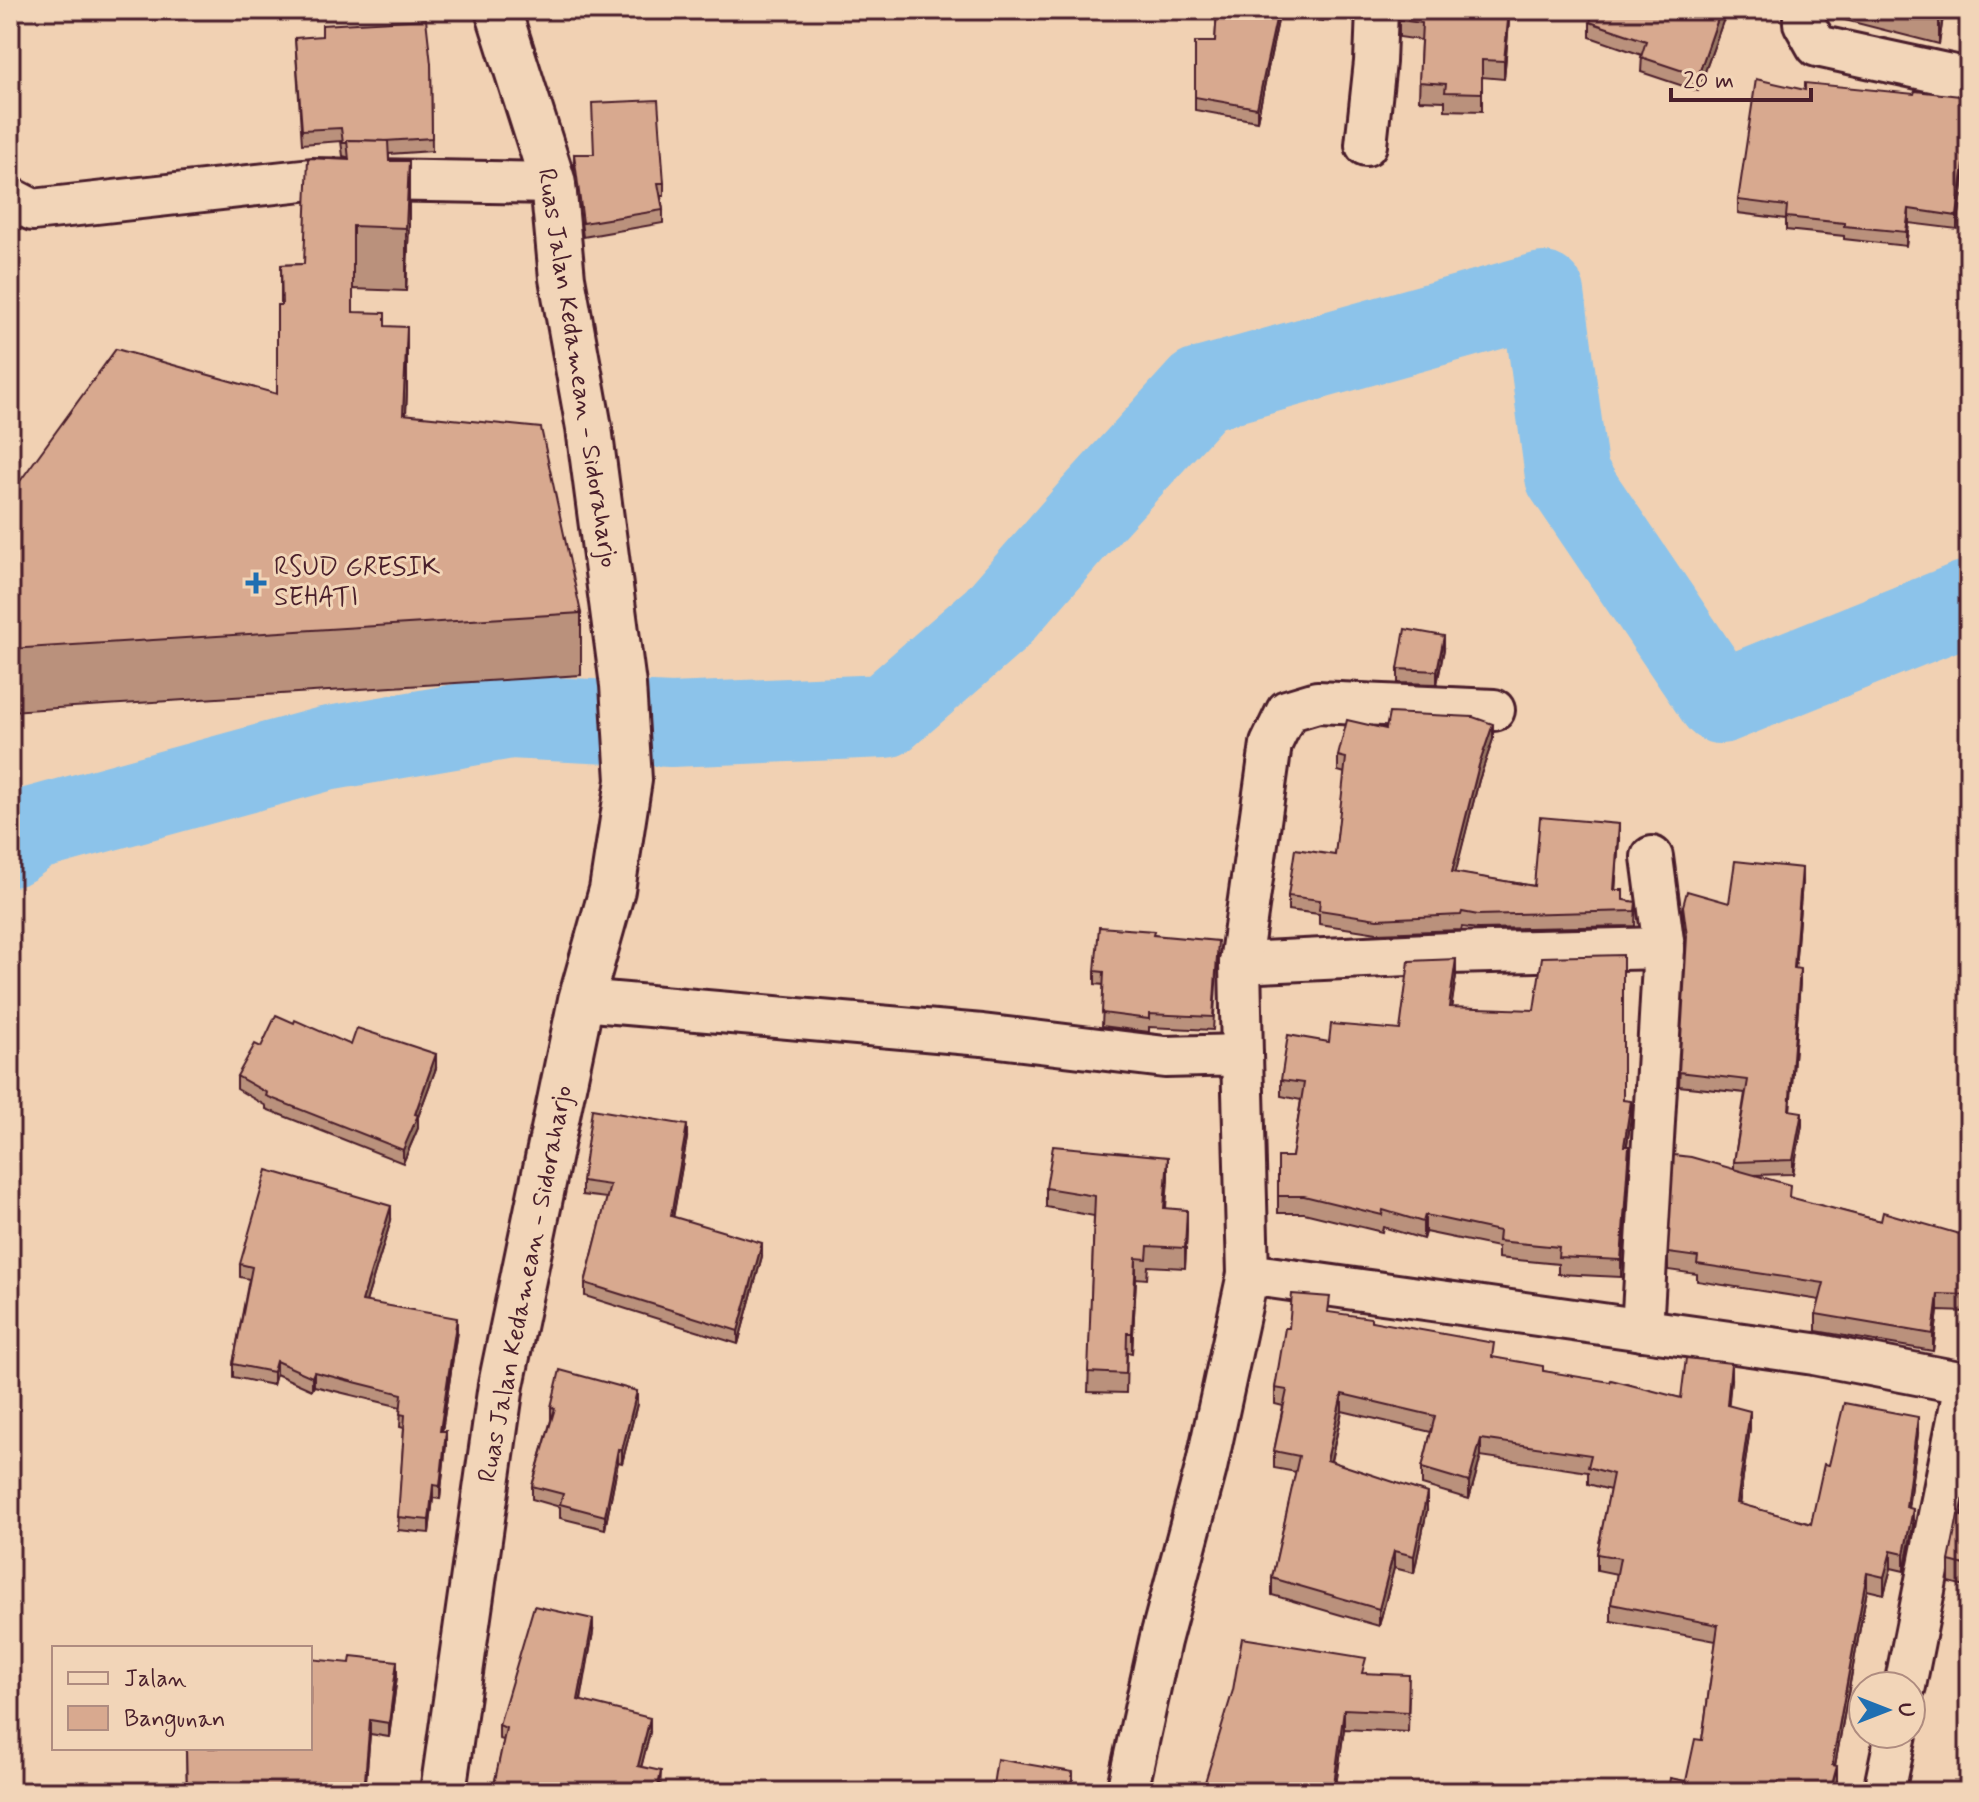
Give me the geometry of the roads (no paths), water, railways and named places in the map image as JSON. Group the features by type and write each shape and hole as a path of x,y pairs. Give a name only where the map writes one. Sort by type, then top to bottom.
{"main road":[{"name":"Ruas Jalan Kedamean - Sidoraharjo","path":"443,1792 501,1385 581,1000 612,890 629,780 623,685 589,428 562,278 553,183 498,10"}],"street":[{"path":"1366,145 1377,10"},
{"path":"1804,10 1804,23 1817,46 1969,79"},
{"path":"10,198 33,210 312,179 553,183"},
{"path":"1127,1792 1160,1641 1206,1468 1248,1274 1240,963 1271,744 1287,711 1317,702 1494,710"},
{"path":"1642,1330 1664,948 1652,857"},
{"path":"1240,963 1449,953 1664,948"},
{"path":"581,1000 982,1035 1165,1057 1242,1055"},
{"path":"1248,1274 1814,1354 1967,1384 1908,1670"},
{"path":"1884,1792 1893,1750"}],"waterway":[{"path":"10,845 33,829 325,749 510,717 671,725 885,716 995,620 1200,390 1543,294 1567,476 1720,702 1969,602"}],"place":[{"name":"RSUD GRESIK SEHATI","path":"256,583"}]}
